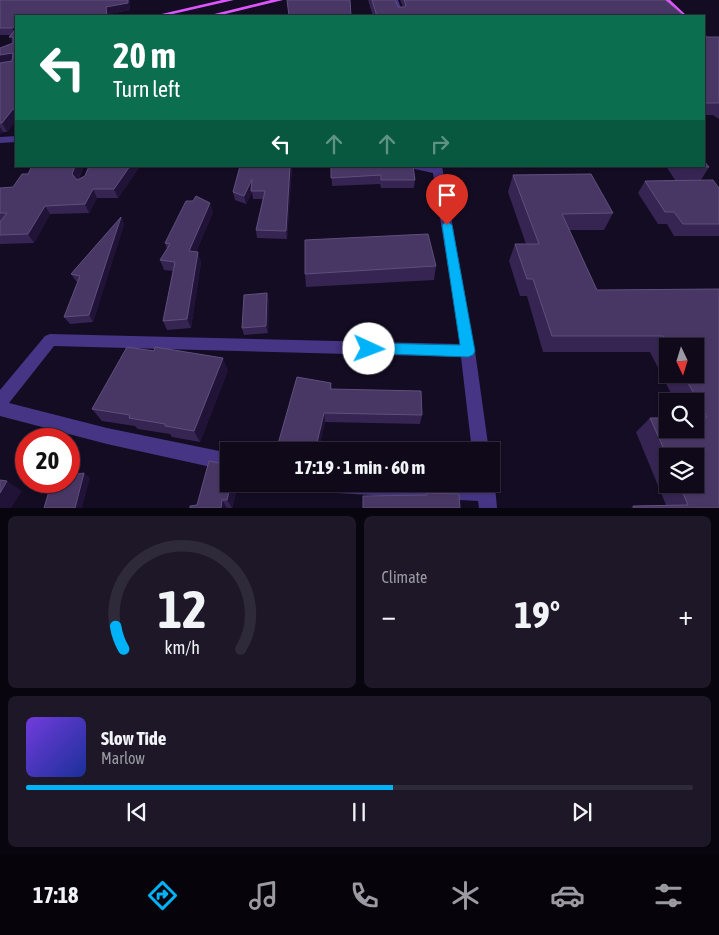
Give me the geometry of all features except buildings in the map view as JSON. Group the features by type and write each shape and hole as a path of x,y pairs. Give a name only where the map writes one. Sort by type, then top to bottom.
{"main road":[{"path":"161,15 231,0"},
{"path":"213,15 280,0"},
{"path":"666,0 683,15"}],"street":[{"path":"395,0 401,15"},
{"path":"0,140 15,139"},
{"path":"422,167 438,169 468,351 480,442"},
{"path":"0,402 50,340 468,351"},
{"path":"0,408 107,436 220,460"},
{"path":"446,492 487,495"}],"route":[{"path":"369,349 468,351 447,225"}]}
